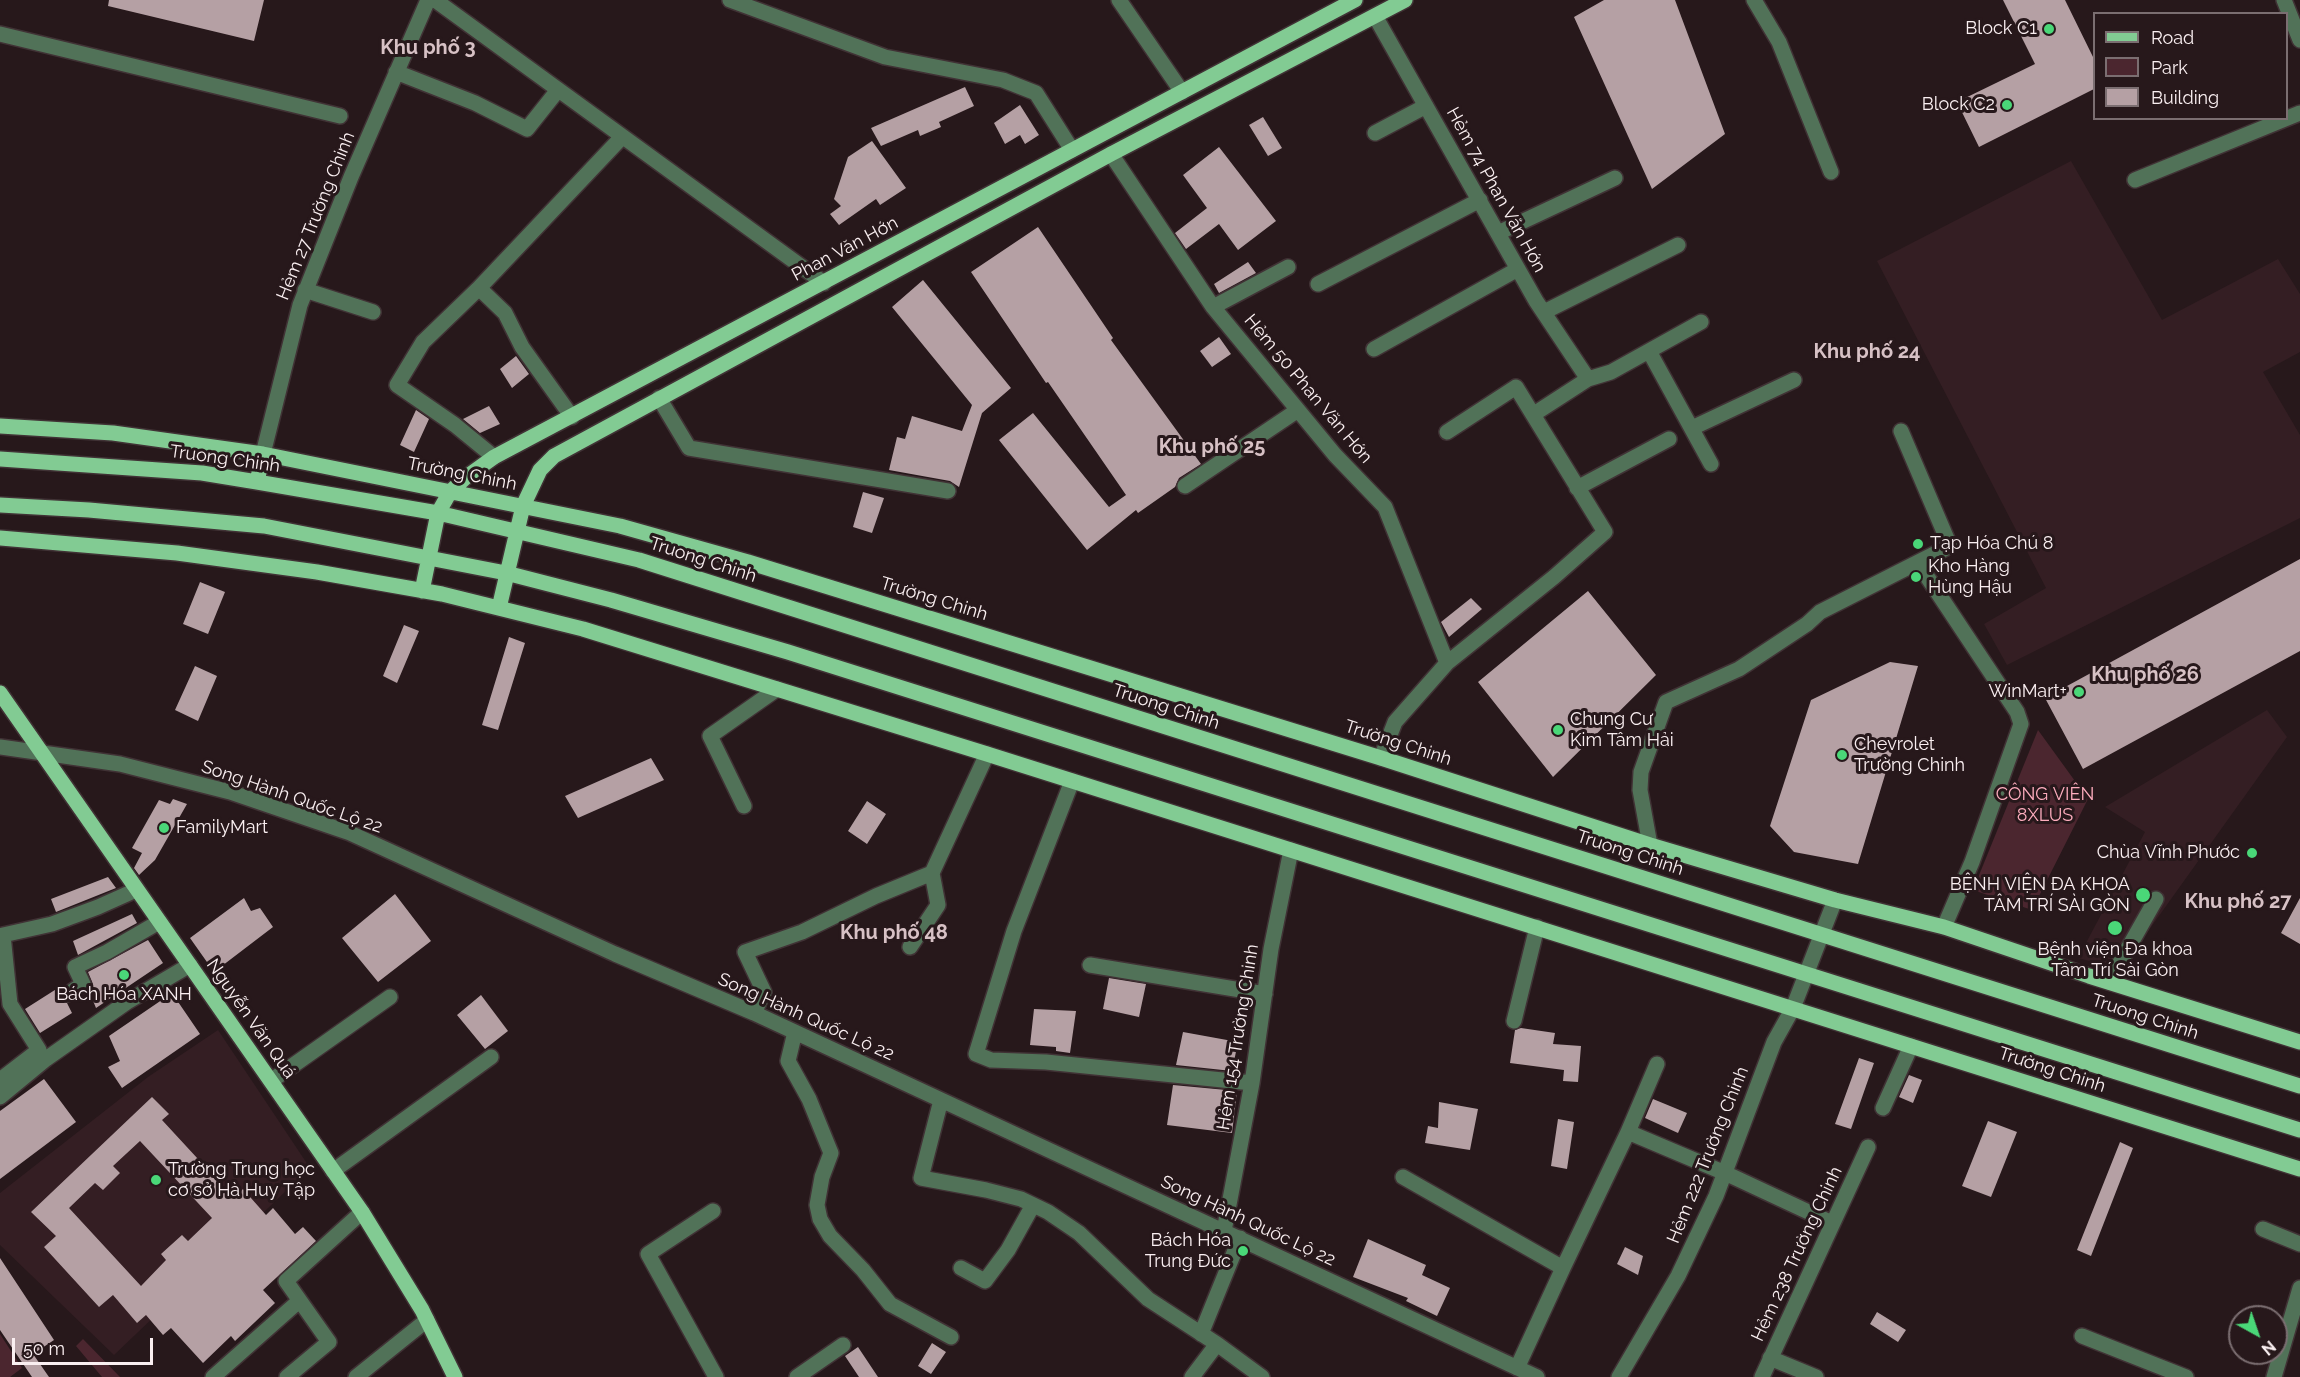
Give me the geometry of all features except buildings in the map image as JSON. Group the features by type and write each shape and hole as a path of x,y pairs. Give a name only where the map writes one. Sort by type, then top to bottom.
{"main road":[{"name":"Phan Văn Hớn","path":"422,591 438,513 450,492 494,457 1355,0"},
{"path":"500,608 506,573 523,506 540,470 554,456 1111,154 1405,0"},
{"path":"970,205 981,224"},
{"name":"Trường Chinh","path":"0,426 113,433 263,454 620,526 737,559 1381,758 1650,845 1835,900 1944,927 2300,1042"},
{"path":"257,482 263,454"},
{"name":"Truong Chinh","path":"0,459 202,473 438,513 639,561 2300,1086"},
{"path":"0,505 89,510 264,526 429,556 611,600 788,652 2300,1130"},
{"name":"Trường Chinh","path":"0,538 177,553 316,572 422,591 583,629 987,754 2300,1169"},
{"name":"Nguyễn Văn Quá","path":"0,693 362,1212 427,1320 455,1377"}],"street":[{"name":"Hẻm 27 Trường Chinh","path":"263,454 305,291 351,177 428,0"},
{"path":"435,0 824,283"},
{"path":"730,0 885,57 1003,80 1036,93 1072,150"},
{"path":"1119,0 1182,92"},
{"path":"1754,0 1779,42 1831,172"},
{"path":"2284,0 2300,40"},
{"name":"Hẻm 74 Phan Văn Hớn","path":"1375,16 1518,269 1588,379"},
{"path":"0,34 340,116"},
{"path":"396,72 475,104 527,129 558,90"},
{"path":"1375,133 1426,105"},
{"path":"2135,180 2283,120"},
{"path":"494,457 455,425 397,386 423,342 479,288 622,137"},
{"name":"Hẻm 50 Phan Văn Hớn","path":"1111,154 1213,307 1335,455 1385,507 1447,663"},
{"path":"1498,233 1615,178"},
{"path":"1318,284 1480,200"},
{"path":"1544,312 1678,245"},
{"path":"1213,307 1288,267"},
{"path":"1374,349 1518,269"},
{"path":"479,288 505,313 522,347 572,417"},
{"path":"305,291 373,312"},
{"path":"1534,414 1588,379 1611,372 1701,322"},
{"path":"1649,351 1711,464"},
{"path":"1692,428 1794,380"},
{"path":"1381,758 1395,722 1447,663 1605,532 1516,387 1447,432"},
{"path":"658,398 689,448 948,490"},
{"path":"1185,486 1298,411"},
{"path":"1650,845 1640,790 1641,772 1666,702 1739,669 1807,624 1820,612 1950,546 1901,431"},
{"path":"1577,488 1669,439"},
{"path":"1918,563 2017,712 2021,724 1972,862 1944,927"},
{"path":"744,806 710,736 777,689"},
{"path":"0,747 39,751"},
{"name":"Song Hành Quốc Lộ 22","path":"39,751 120,764 230,792 350,833 573,935 754,1013 1537,1377"},
{"path":"910,947 938,905 932,873 987,754"},
{"path":"1072,781 1014,931 976,1054 991,1060 1046,1062 1252,1083"},
{"name":"Hẻm 154 Trường Chinh","path":"1224,1231 1252,1083 1264,994 1291,850"},
{"path":"754,1013 764,992 745,952 802,932 876,896 932,873"},
{"path":"0,1080 39,1050 10,1005 3,935 52,924 136,890"},
{"path":"2109,982 2156,899"},
{"path":"1793,1008 1835,900"},
{"path":"68,994 83,984 75,967 159,922"},
{"path":"1514,1022 1537,927"},
{"path":"0,1097 46,1059 127,1002 190,965"},
{"path":"1090,965 1264,994"},
{"path":"271,1081 390,997"},
{"name":"Hẻm 222 Trường Chinh","path":"1619,1377 1678,1276 1725,1173 1774,1042 1793,1008"},
{"path":"795,1032 788,1062 809,1099 831,1153 822,1177 817,1204 820,1219 830,1236 863,1270 890,1304 951,1337"},
{"path":"1883,1108 1911,1046"},
{"path":"333,1171 491,1058"},
{"path":"1518,1368 1628,1132 1656,1064"},
{"path":"941,1100 921,1178 986,1190 1022,1199 1034,1205 1079,1233 1148,1299 1217,1344 1262,1377"},
{"path":"1628,1132 1725,1173 1832,1223"},
{"name":"Hẻm 238 Trường Chinh","path":"1762,1377 1868,1147"},
{"path":"1403,1177 1563,1268"},
{"path":"961,1268 985,1281 1008,1250 1034,1205"},
{"path":"713,1211 648,1254 716,1377"},
{"path":"287,1377 329,1342 286,1281 362,1212"},
{"path":"2263,1229 2300,1244"},
{"path":"1202,1334 1240,1239"},
{"path":"2274,1377 2300,1288"},
{"path":"213,1377 300,1301"},
{"path":"356,1377 427,1320"},
{"path":"2082,1336 2186,1377"},
{"path":"1192,1377 1217,1344"},
{"path":"797,1377 843,1345"},
{"path":"1770,1358 1816,1377"}],"shaded area":[{"path":"2071,161 2162,320 2278,259 2300,294 2300,352 2263,372 2300,435 2300,518 2007,665 1984,624 2046,588 1877,261"},
{"name":"BỆNH VIỆN ĐA KHOA TÂM TRÍ SÀI GÒN","path":"2267,710 2287,737 2121,969 2078,958 2145,832 2105,807"},
{"name":"Trường Trung học cơ sở Hà Huy Tập","path":"218,1030 310,1168 114,1355 0,1245 0,1193 148,1077"}],"green space":[{"name":"CÔNG VIÊN 8XLUS","path":"2038,730 2088,799 2032,910 1973,890"},
{"path":"0,1334 22,1368 10,1377 0,1377"},
{"path":"83,1339 120,1377 102,1377 76,1346"}],"place":[{"name":"Block C1","path":"2049,29"},
{"name":"Block C2","path":"2007,105"},
{"name":"Tạp Hóa Chú 8","path":"1918,544"},
{"name":"Kho Hàng Hùng Hậu","path":"1916,577"},
{"name":"WinMart+","path":"2079,692"},
{"name":"Chung Cư Kim Tâm Hải","path":"1558,730"},
{"name":"Chevrolet Trường Chinh","path":"1842,755"},
{"name":"FamilyMart","path":"164,828"},
{"name":"Chùa Vĩnh Phước","path":"2252,853"},
{"name":"BỆNH VIỆN ĐA KHOA TÂM TRÍ SÀI GÒN","path":"2143,895"},
{"name":"Bệnh viện Đa khoa Tâm Trí Sài Gòn","path":"2115,928"},
{"name":"Bách Hóa XANH","path":"124,975"},
{"name":"Trường Trung học cơ sở Hà Huy Tập","path":"156,1180"},
{"name":"Bách Hóa Trung Đức","path":"1243,1251"}],"district":[{"name":"Khu phố 3","path":"428,48"},
{"name":"Khu phố 24","path":"1867,352"},
{"name":"Khu phố 25","path":"1212,447"},
{"name":"Khu phố 26","path":"2145,675"},
{"name":"Khu phố 27","path":"2238,902"},
{"name":"Khu phố 48","path":"894,933"}]}
